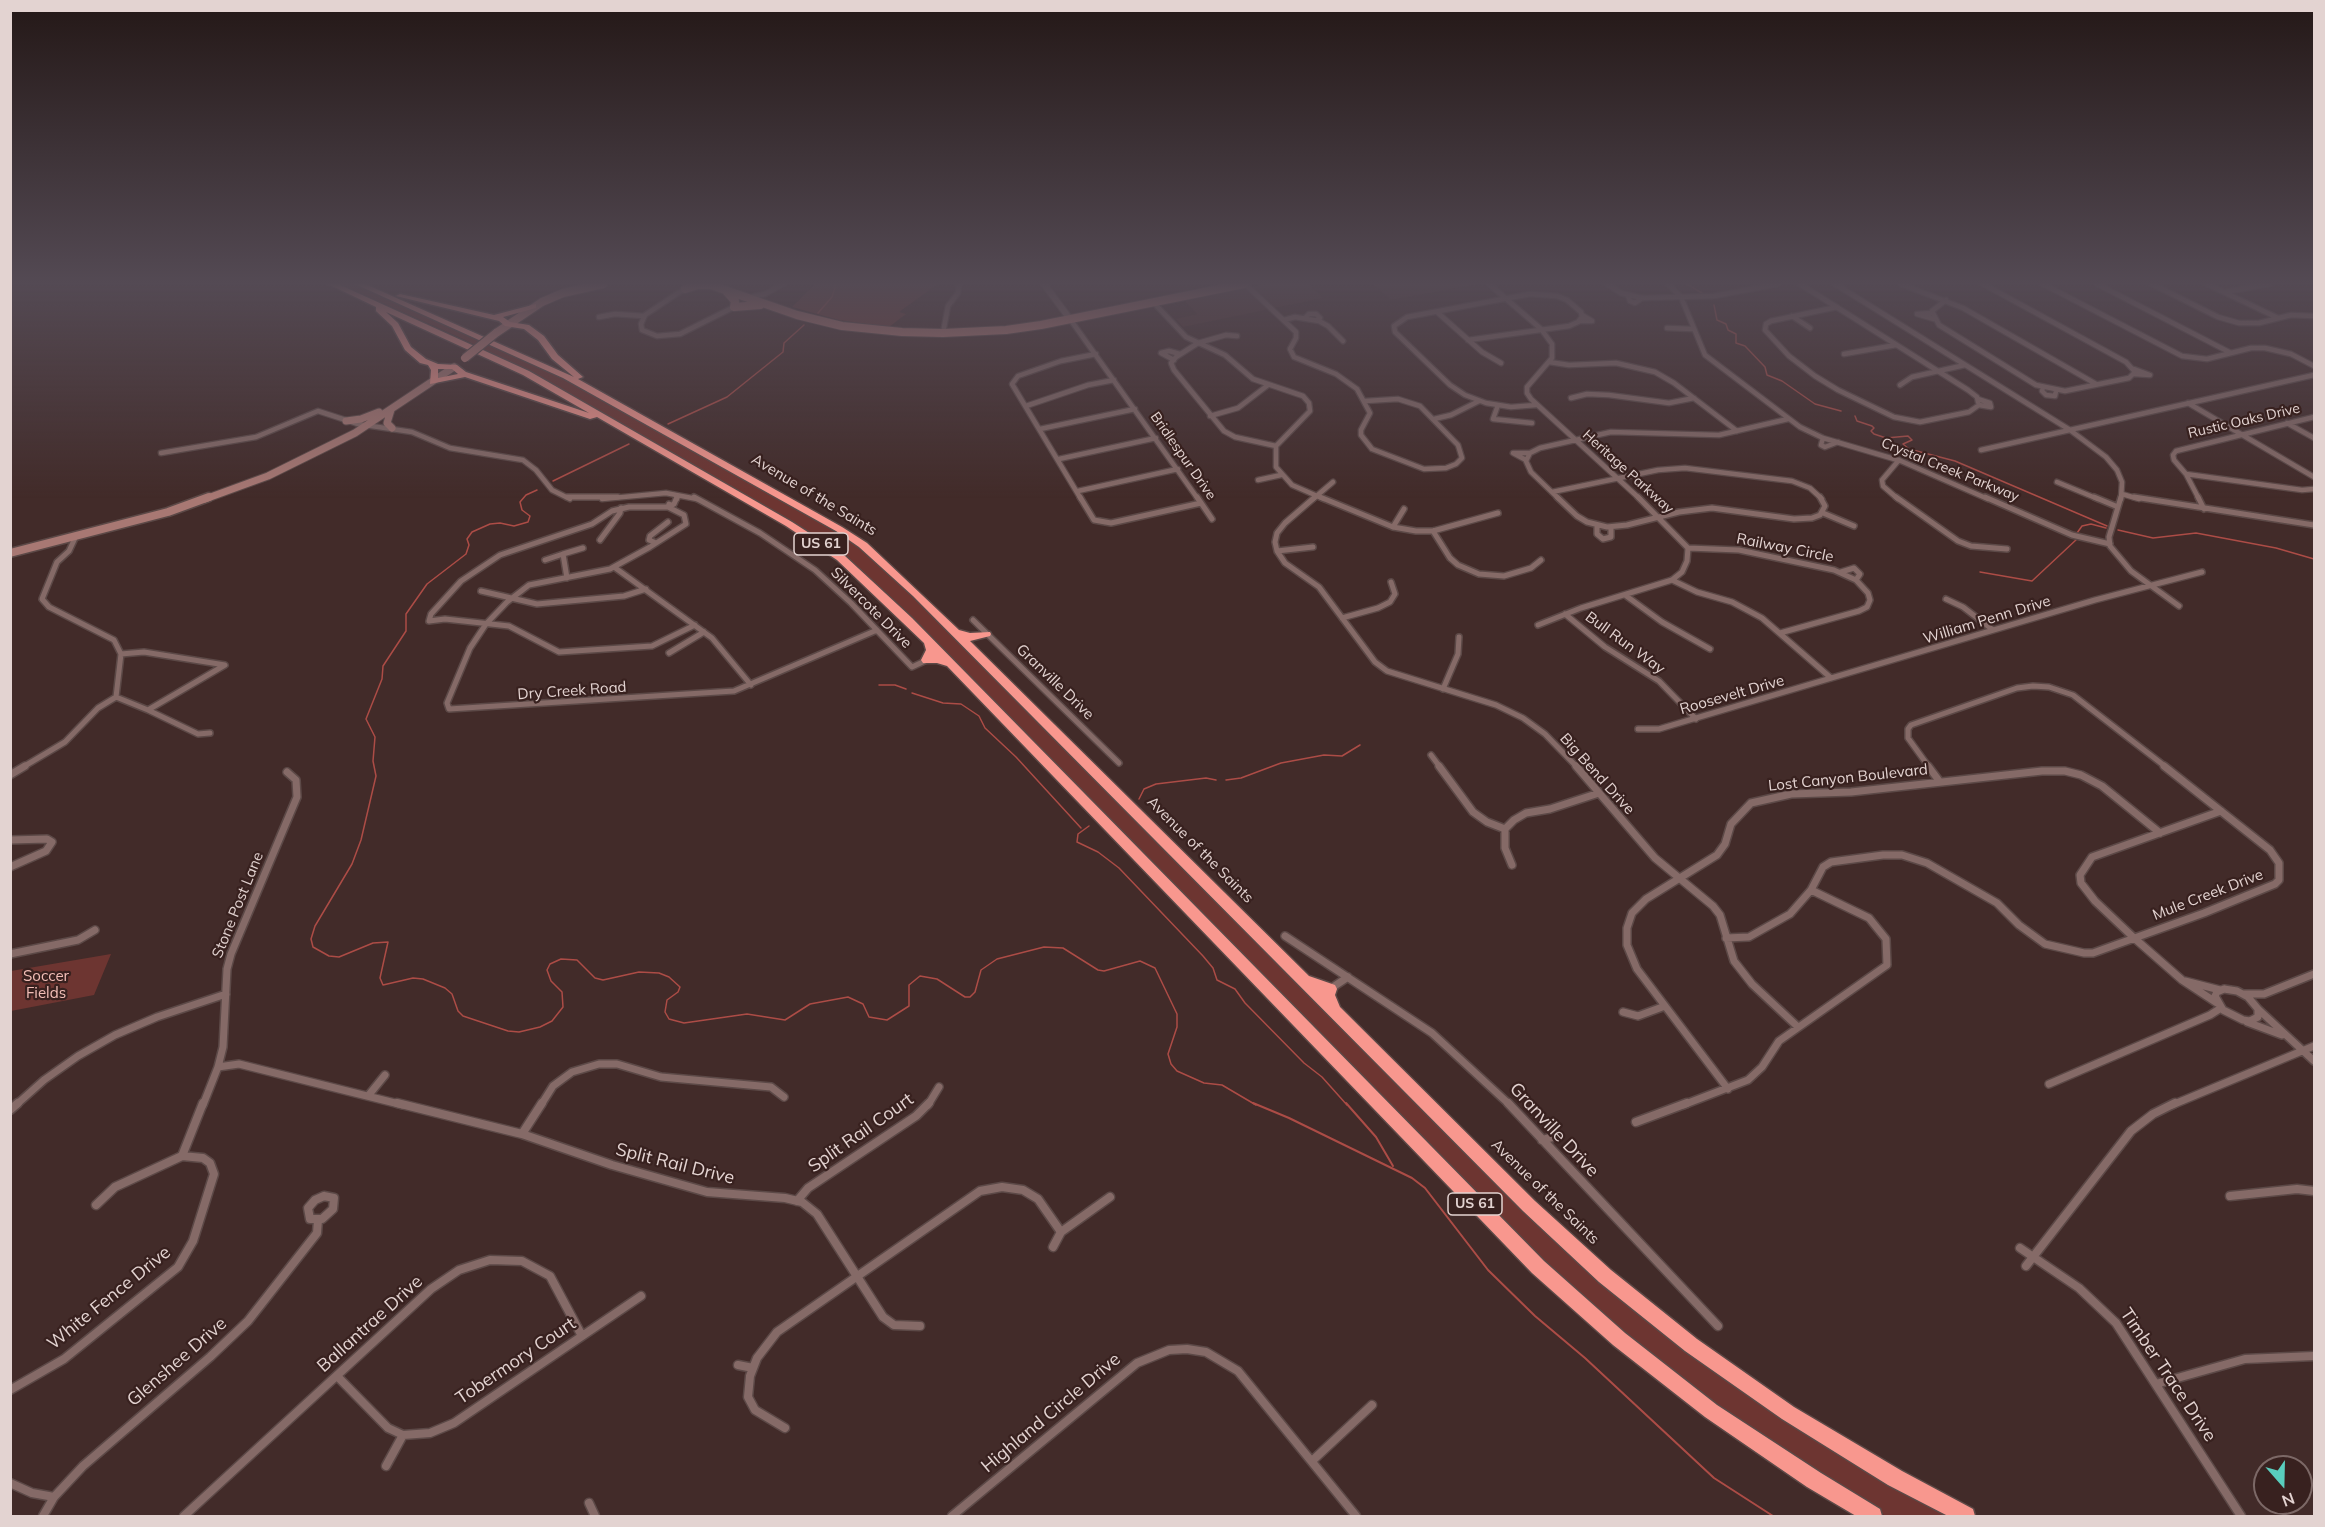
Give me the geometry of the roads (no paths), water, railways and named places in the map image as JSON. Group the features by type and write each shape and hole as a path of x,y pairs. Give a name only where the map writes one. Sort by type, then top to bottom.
{"highway":[{"path":"419,355 430,363 435,370 433,382 466,375"},
{"name":"US 61","path":"488,355 625,429 825,546 873,585 1538,1267 1619,1339 1711,1411 1814,1480 1873,1516"},
{"name":"Avenue of the Saints","path":"522,355 595,392 856,540 878,556 1529,1206 1605,1276 1719,1365 1788,1413 1895,1478 1966,1516"},
{"path":"554,355 595,392"},
{"path":"430,363 454,367 458,372 466,375 625,429"},
{"path":"955,632 970,637 986,634"},
{"path":"976,654 974,644 986,634"},
{"path":"928,642 931,650 927,660 938,659 951,665"},
{"path":"1302,979 1330,989 1328,995 1335,1012"}],"main road":[{"path":"10,553 168,512 242,487 302,461 367,425 433,382 468,355"},
{"path":"346,421 368,417 401,404"},
{"path":"392,410 387,423 392,428"}],"street":[{"path":"1090,355 1060,361 1018,376 1012,384 1094,520 1103,523 1201,503"},
{"name":"Bridlespur Drive","path":"1097,355 1212,519"},
{"path":"1165,355 1174,360"},
{"path":"1180,355 1171,363 1174,370 1224,431 1276,446"},
{"path":"1225,355 1243,372 1268,385 1302,396 1309,402 1310,411 1276,446 1275,459 1281,475 1292,485 1393,527 1433,531 1498,513"},
{"path":"1293,355 1345,379 1365,401 1370,413 1361,430 1363,440 1380,453 1424,469 1446,468 1456,464 1462,458 1458,445 1419,406 1410,402 1388,399 1365,401"},
{"path":"1419,355 1450,386 1479,401 1522,407 1536,405 1527,393 1527,387 1549,362 1552,355"},
{"path":"1488,355 1501,363"},
{"name":"Crystal Creek Parkway","path":"1705,355 1788,419 1822,438 1899,460 2072,535 2110,544"},
{"path":"1788,355 1815,376 1885,414 1902,420 1920,422 1969,412 1979,405"},
{"path":"1913,355 1978,399 1991,405 1986,407 1979,405"},
{"path":"1949,355 2070,430 2106,457 2117,470 2122,482 2122,494 2109,537 2110,544 2125,566 2179,606"},
{"path":"1988,355 2043,387 2042,391 2046,395 2055,396 2056,391 2129,378 2134,371 2115,355"},
{"path":"2045,355 2096,385"},
{"path":"2181,355 2194,362 2197,359 2222,355"},
{"path":"2293,355 2314,366"},
{"path":"1549,362 1569,365 1616,363 1643,368 1667,378 1737,432"},
{"path":"1900,385 1908,378 1965,365"},
{"path":"1981,450 2314,375"},
{"path":"1026,405 1088,385 1114,380"},
{"path":"1210,416 1238,408 1268,385"},
{"path":"1571,398 1603,394 1668,403 1694,398"},
{"path":"1978,399 1979,405"},
{"path":"1434,419 1451,415 1479,401"},
{"path":"2187,403 2314,477"},
{"path":"1498,405 1493,419 1532,423"},
{"name":"Heritage Parkway","path":"1536,405 1660,517 1688,548"},
{"path":"1040,429 1135,409"},
{"name":"Silvercote Drive","path":"161,453 256,437 318,411 346,421 412,432 450,448 523,460 536,470 552,490 571,499 679,494 704,500 799,558 833,586 912,668 927,660"},
{"name":"Rustic Oaks Drive","path":"2204,509 2186,474 2174,460 2176,451 2314,417"},
{"path":"1526,460 1513,453 1530,453 1575,440 1623,431 1702,436 1737,432 1788,419"},
{"path":"2287,423 2314,438"},
{"path":"1059,459 1156,438"},
{"path":"1530,453 1526,460 1527,467 1577,516 1596,525 1611,527 1712,508 1794,519 1812,518 1823,513 1854,526"},
{"path":"1899,460 1883,477 1882,483 1888,491 1958,542 1971,546 2007,549"},
{"path":"1552,492 1616,477 1685,468 1792,481 1818,494 1824,501 1823,513"},
{"path":"1078,491 1178,469"},
{"path":"2186,474 2302,490 2314,489"},
{"path":"1258,480 1281,475"},
{"path":"1313,547 1277,551 1275,542 1277,533 1333,482"},
{"path":"2058,482 2118,507"},
{"path":"679,494 668,507 621,508 592,524 494,558 461,581 429,618 429,621 444,619 509,626 559,652 652,646 695,625"},
{"path":"2122,494 2144,500 2314,525"},
{"name":"Dry Creek Road","path":"668,507 684,515 687,521 656,543 614,567 529,585 512,598 486,624 470,648 447,703 449,710 734,691 876,630"},
{"path":"600,540 620,513 621,508"},
{"path":"1393,527 1404,509"},
{"path":"656,543 649,540 650,536 668,522"},
{"path":"1596,525 1597,534 1603,539 1611,537 1611,527"},
{"path":"1433,531 1450,558 1458,565 1479,574 1504,576 1531,568 1541,560"},
{"path":"76,536 69,551 57,562 42,599 49,607 114,640 122,654 116,697"},
{"path":"545,560 583,548"},
{"path":"1538,625 1565,614 1672,580 1682,572 1687,561 1688,548"},
{"name":"Railway Circle","path":"1688,548 1738,550 1841,572 1856,579 1868,593 1870,600 1867,607 1859,611 1780,633"},
{"name":"Big Bend Drive","path":"1277,551 1290,567 1319,587 1375,662 1387,671 1496,705 1523,718 1545,734 1564,752 1655,858 1720,915 1734,961 1752,984 1798,1027"},
{"path":"563,554 567,578"},
{"path":"614,567 717,643 751,685"},
{"name":"William Penn Drive","path":"1831,678 2202,572"},
{"path":"1672,580 1697,592 1732,602 1762,618 1831,678"},
{"path":"1342,618 1378,608 1390,602 1395,594 1390,582"},
{"path":"481,591 537,604 624,596 646,589"},
{"path":"1625,595 1662,622 1710,649"},
{"path":"1946,599 1962,607 1993,630"},
{"name":"Bull Run Way","path":"1565,614 1605,647 1659,681 1696,718"},
{"name":"Granville Drive","path":"973,620 1119,763"},
{"path":"669,653 704,632"},
{"path":"1443,689 1458,654 1459,638"},
{"path":"122,654 144,652 225,665 148,710"},
{"name":"Roosevelt Drive","path":"1638,729 1659,729 1831,678"},
{"name":"Mule Creek Drive","path":"1726,938 1749,938 1790,914 1811,890 1823,867 1831,862 1883,855 1902,855 1927,862 1997,903 2035,938 2055,948 2074,953 2093,952 2204,913 2275,884 2281,873 2279,863 2270,850 2073,695 2049,687 2033,686 1999,693 1911,725 1908,729 1908,738 1940,782"},
{"path":"116,697 198,734 210,733"},
{"path":"10,775 65,742 98,708 116,697"},
{"path":"1431,755 1473,812 1487,822 1505,829"},
{"name":"Lost Canyon Boulevard","path":"1728,1089 1638,969 1627,945 1627,928 1632,913 1639,906 1717,855 1725,844 1731,824 1740,811 1751,803 1791,794 1851,792 2042,771 2065,771 2081,775 2102,786 2160,833"},
{"name":"Stone Post Lane","path":"182,1156 218,1067 223,1047 227,969 231,954 297,797 296,780 287,772"},
{"path":"1512,865 1505,848 1505,829 1514,820 1526,813 1550,809 1599,793"},
{"path":"2221,811 2092,857 2086,862 2080,875 2081,883 2095,901 2133,937 2182,980 2234,1017"},
{"path":"10,840 47,839 52,842 46,851 10,867"},
{"path":"1636,1122 1748,1080 1762,1067 1779,1041 1887,965 1886,939 1869,918 1811,890"},
{"path":"10,954 62,945 78,940 96,930"},
{"name":"Granville Drive","path":"1285,936 1432,1033 1461,1058 1718,1326"},
{"path":"2182,980 2220,990 2230,989 2243,994 2264,994 2314,974"},
{"path":"1330,989 1348,977"},
{"path":"2219,1005 2215,996 2220,990"},
{"path":"10,1110 52,1074 115,1035 157,1017 226,994"},
{"path":"2243,994 2314,1061"},
{"path":"2243,1020 2250,1021 2258,1017 2257,1007 2264,994"},
{"path":"2210,1016 2219,1005"},
{"path":"1623,1012 1638,1016 1665,1006"},
{"path":"2049,1084 2210,1016 2234,1017 2285,1036"},
{"path":"2026,1266 2131,1131 2153,1114 2179,1101 2314,1046"},
{"name":"Split Rail Drive","path":"218,1067 239,1064 522,1134 612,1165 707,1192 797,1201"},
{"path":"522,1134 553,1086 572,1072 599,1064 617,1064 661,1077 771,1087 784,1097"},
{"path":"368,1096 385,1075"},
{"name":"Split Rail Court","path":"797,1201 808,1188 916,1116 926,1107 939,1088"},
{"path":"1542,1140 1553,1137"},
{"path":"96,1205 115,1187 182,1156"},
{"name":"White Fence Drive","path":"10,1390 64,1359 178,1267 194,1241 214,1174 210,1163 203,1158 182,1156"},
{"path":"785,1428 755,1410 748,1397 750,1376 757,1358 777,1332 980,1191 1002,1187 1023,1190 1038,1199 1061,1232"},
{"path":"2230,1196 2297,1189 2314,1191"},
{"path":"1053,1247 1061,1232 1110,1197"},
{"path":"797,1201 817,1214 855,1277 883,1317 894,1324 920,1326"},
{"name":"Glenshee Drive","path":"43,1516 54,1497 83,1466 210,1357 248,1321 317,1233 318,1220"},
{"name":"Timber Trace Drive","path":"2020,1248 2079,1288 2103,1309 2128,1339 2241,1516"},
{"name":"Ballantrae Drive","path":"184,1516 431,1289 459,1270 490,1260 522,1262 550,1276 582,1336"},
{"name":"Tobermory Court","path":"403,1435 430,1433 454,1423 641,1296"},
{"name":"Highland Circle Drive","path":"952,1516 1137,1363 1169,1350 1187,1349 1206,1352 1238,1371 1356,1516"},
{"path":"2156,1384 2245,1359 2314,1356"},
{"path":"738,1365 753,1368"},
{"path":"337,1376 388,1428 403,1435 386,1466"},
{"path":"1312,1461 1372,1406"},
{"path":"10,1483 33,1493 54,1497"},
{"path":"589,1503 595,1516"}],"waterway":[{"path":"668,424 727,397 779,355"},
{"path":"1754,355 1765,367 1767,375 1782,381 1815,404 1841,411"},
{"path":"1855,416 1857,421 1872,426 1874,428 1871,431 1874,434 1886,438 1908,436 1912,440 1903,444 1909,449 1955,461 2107,526"},
{"path":"553,481 629,444"},
{"path":"537,490 526,495 520,502 522,510 530,516 528,522 514,526 500,523 490,524 472,532 467,539 469,545 466,554 427,584 406,614 406,631 383,666 382,679 366,719 375,737 373,761 376,776 361,840 352,864 315,926 311,939 313,947 329,956 339,957 373,943 388,942 380,978 383,985 413,978 423,979 445,988 452,994 458,1011 463,1016 508,1031 519,1032 540,1027 552,1021 563,1007 562,992 551,981 547,970 550,964 561,959 577,960 595,978 603,980 639,972 659,973 669,977 680,987 678,992 667,1000 665,1012 669,1019 684,1023 747,1014 785,1020 810,1004 848,997 863,1004 869,1017 887,1020 909,1006 909,985 920,976 937,979 965,997 970,997 975,992 981,970 997,959 1044,947 1063,948 1098,970 1104,971 1140,961 1155,968 1177,1014 1177,1027 1168,1054 1171,1064 1177,1071 1204,1083 1222,1085 1256,1105"},
{"path":"2077,533 2082,526 2091,524 2106,528"},
{"path":"2118,530 2153,538 2196,533 2276,548 2314,559"},
{"path":"1980,572 2032,581 2077,539"},
{"path":"879,685 895,685 906,689"},
{"path":"912,693 943,703 961,704 979,716 985,728 1016,757 1081,828"},
{"path":"1226,780 1241,778 1281,763 1324,755 1342,756 1360,745"},
{"path":"1139,799 1144,789 1156,784 1206,778 1216,780"},
{"path":"1089,826 1078,834 1077,842 1098,852 1119,868 1203,956 1213,968 1217,980 1235,989 1245,1003 1304,1063 1322,1077 1347,1105"},
{"path":"1253,1103 1412,1178 1425,1188 1488,1270 1535,1316 1585,1358 1714,1478 1773,1516"},
{"path":"1346,1103 1376,1137 1393,1166"}],"park label":[{"name":"Soccer Fields","path":"46,984"}]}
